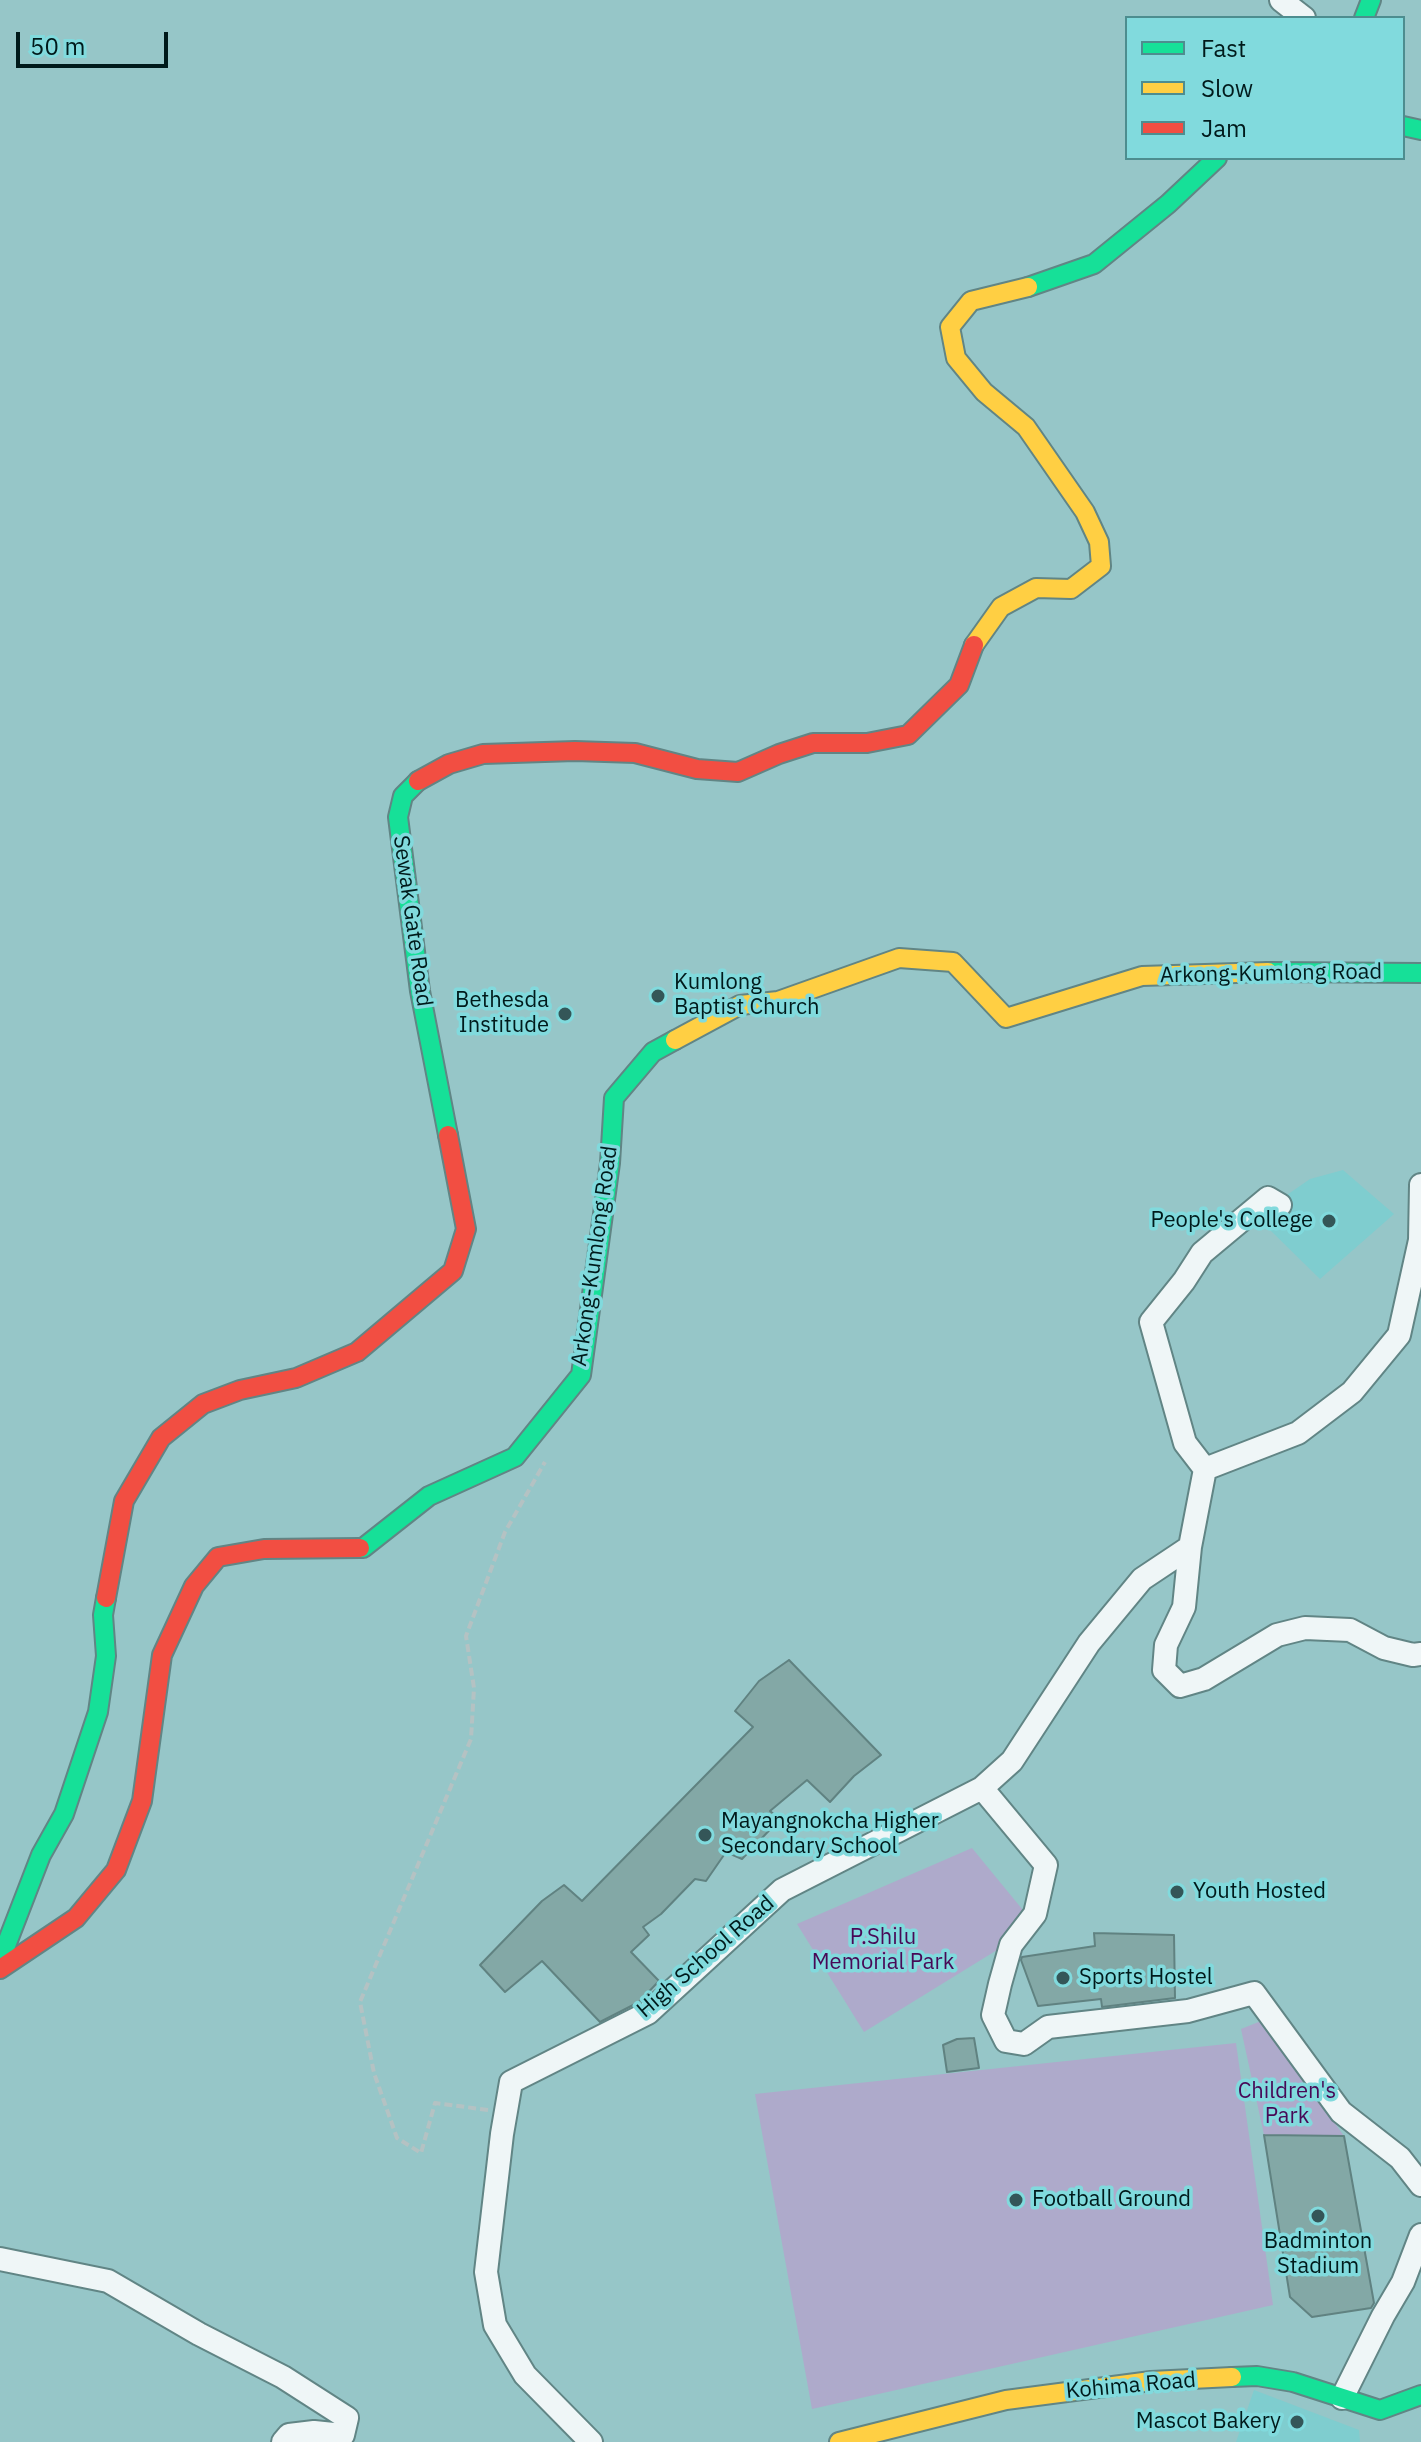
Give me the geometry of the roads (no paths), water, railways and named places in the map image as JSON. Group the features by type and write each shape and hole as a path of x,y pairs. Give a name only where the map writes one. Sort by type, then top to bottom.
{"main road":[{"name":"Sewak Gate Road","path":"0,1961 41,1855 64,1814 98,1712 106,1656 103,1615 124,1501 161,1438 203,1404 240,1390 296,1378 357,1352 453,1271 466,1229 420,991 398,817 403,796 419,780 449,764 483,754 635,753 697,769 738,772 813,743 867,743 908,735 959,685 974,645 1001,607 1036,588 1071,589 1101,566 1099,542 1085,512 1026,427 984,392 956,358 950,327 971,301 1031,286 1094,264 1168,204 1215,160"},
{"name":"Arkong-Kumlong Road","path":"0,1969 76,1918 116,1870 142,1801 162,1655 194,1586 218,1557 264,1549 363,1548 429,1496 515,1457 581,1375 610,1163 614,1098 653,1052 740,1005 778,1001 899,958 953,962 1006,1018 1142,976 1237,972 1421,973"},
{"name":"Kohima Road","path":"839,2442 1006,2400 1151,2381 1257,2376 1293,2382 1380,2410 1421,2395"}],"street":[{"path":"1281,0 1301,16"},
{"path":"1205,1469 1298,1433 1352,1392 1399,1335 1420,1240 1421,1185"},
{"path":"1280,1205 1268,1198 1202,1253 1151,1322 1185,1443 1205,1469 1190,1547 1184,1607 1166,1645 1164,1670 1180,1686 1204,1679 1277,1635 1305,1628 1350,1630 1384,1648 1421,1654"},
{"name":"High School Road","path":"591,2442 525,2375 495,2325 486,2272 511,2082 648,2013 782,1890 982,1788 1012,1761 1089,1643 1142,1579 1190,1547"},
{"path":"982,1788 1046,1865 1035,1914 1011,1945 1000,1984 993,2015 1006,2041 1024,2044 1048,2027 1188,2011 1254,1993 1341,2112 1400,2158 1421,2185"},
{"path":"1342,2398 1403,2282 1421,2235"},
{"path":"0,2259 108,2281 199,2334 283,2377 347,2418 343,2435 314,2432 289,2435 283,2442"}],"place":[{"name":"Kumlong Baptist Church","path":"658,996"},
{"name":"Bethesda Institude","path":"565,1014"},
{"name":"People's College","path":"1329,1221"},
{"name":"Mayangnokcha Higher Secondary School","path":"705,1835"},
{"name":"Youth Hosted","path":"1177,1892"},
{"name":"Sports Hostel","path":"1063,1978"},
{"name":"Football Ground","path":"1016,2200"},
{"name":"Badminton Stadium","path":"1318,2216"},
{"name":"Mascot Bakery","path":"1297,2422"}],"park label":[{"name":"P.Shilu Memorial Park","path":"883,1950"},
{"name":"Children's Park","path":"1287,2104"}]}
